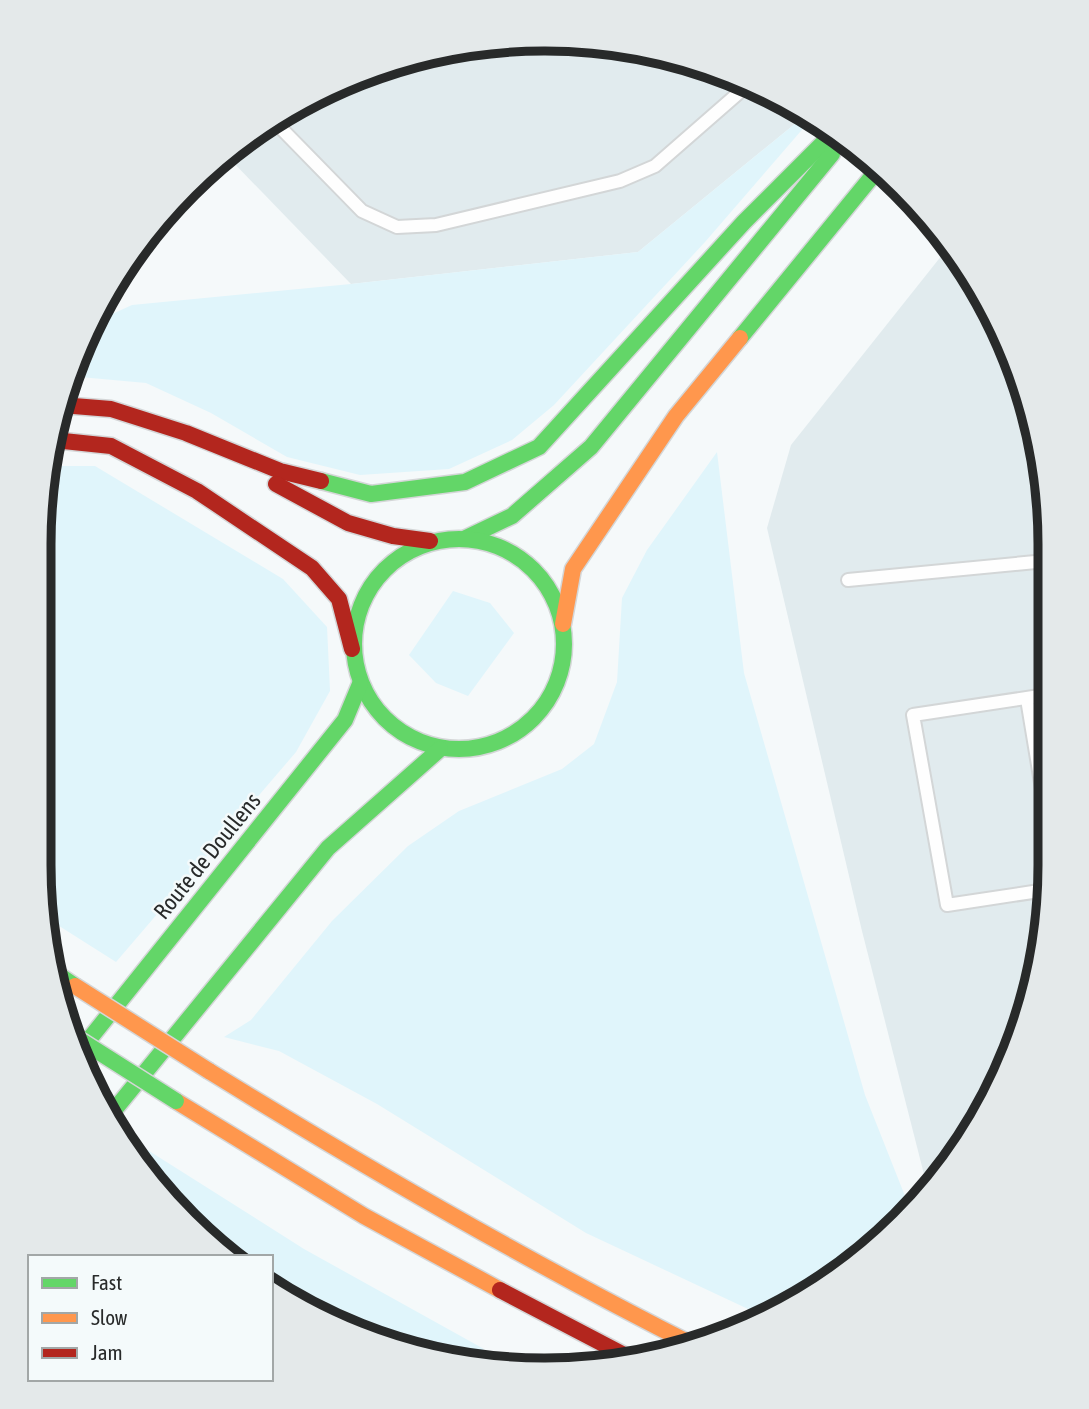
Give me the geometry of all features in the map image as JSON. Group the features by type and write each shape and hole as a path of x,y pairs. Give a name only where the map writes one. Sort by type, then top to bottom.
{"main road":[{"path":"71,406 111,409 186,433 280,471 371,494 465,482 539,447 744,222 827,139"},
{"path":"466,538 512,516 592,447 838,148"},
{"path":"62,441 111,446 197,492 312,568 339,599 360,684 379,714 406,736 440,749 474,749 507,739 534,719 554,691 564,658 563,624 573,569 676,416 873,176"},
{"path":"186,433 348,523 393,536 430,541 466,538 500,546 530,565 552,592 563,624"},
{"path":"352,649 356,613 372,581 398,556 430,541"},
{"name":"Route de Doullens","path":"85,1045 345,720 360,684"},
{"path":"115,1108 328,848 440,749"},
{"path":"65,979 335,1149 474,1230 681,1338"},
{"path":"84,1043 364,1216 619,1352"}],"lane":[{"path":"280,128 362,211 397,227 436,225 620,181 654,166 740,91"},
{"path":"848,580 1038,562"},
{"path":"1037,891 947,905 913,715 1038,697"},
{"path":"1027,699 1038,766"}],"shaded area":[{"path":"544,51 609,55 641,60 703,77 733,88 798,121 638,252 351,284 233,162 298,117 356,88 386,77 448,60 480,55"},
{"path":"798,121 805,126 705,242 554,405 512,440 449,469 360,475 287,457 211,413 146,383 80,377 107,316 132,305 638,252"},
{"path":"943,254 972,298 1001,356 1021,417 1034,480 1038,544 1038,864 1029,961 1012,1023 1001,1053 972,1111 925,1179 862,931 767,528 791,445"},
{"path":"717,452 744,673 865,1095 907,1199 870,1236 819,1275 753,1311 586,1233 377,1104 279,1051 224,1037 251,1020 332,921 408,846 459,811 562,769 594,744 617,682 622,598 647,550"},
{"path":"57,466 95,466 283,579 327,627 330,691 296,752 116,962 54,923 51,864 51,544"},
{"path":"453,591 490,603 514,633 468,696 436,683 409,655"},
{"path":"146,1149 304,1249 484,1349 480,1354 448,1349 386,1332 356,1321 298,1292 273,1277 273,1255 243,1255 219,1236 173,1190 144,1152"}],"traffic: fast":[{"path":"321,481 371,494 465,482 539,447 744,222 827,139"},
{"path":"466,538 512,516 591,447 832,154"},
{"path":"740,338 873,176"},
{"path":"459,539 480,541 499,547 518,556 534,569 547,585 556,604 562,623 564,644 562,665 556,684 547,703 534,719 518,732 499,741 480,747 459,749 438,747 419,741 400,732 384,719 371,703 362,684 356,665 354,644 356,623 362,604 371,585 384,569 400,556 419,547 438,541 459,539"},
{"path":"85,1045 345,720 360,684"},
{"path":"116,1108 328,848 440,749"},
{"path":"65,979 75,986"},
{"path":"84,1043 176,1101"}],"traffic: slow":[{"path":"563,624 573,569 676,416 740,338"},
{"path":"75,986 209,1071"},
{"path":"209,1071 449,1214 681,1338"},
{"path":"176,1101 364,1216 500,1290"}],"traffic: jam":[{"path":"71,406 111,409 186,433 280,471 321,481"},
{"path":"62,441 111,446 197,491 312,568 339,599 352,649"},
{"path":"276,484 348,523 393,536 430,541"},
{"path":"500,1290 619,1352"}]}
